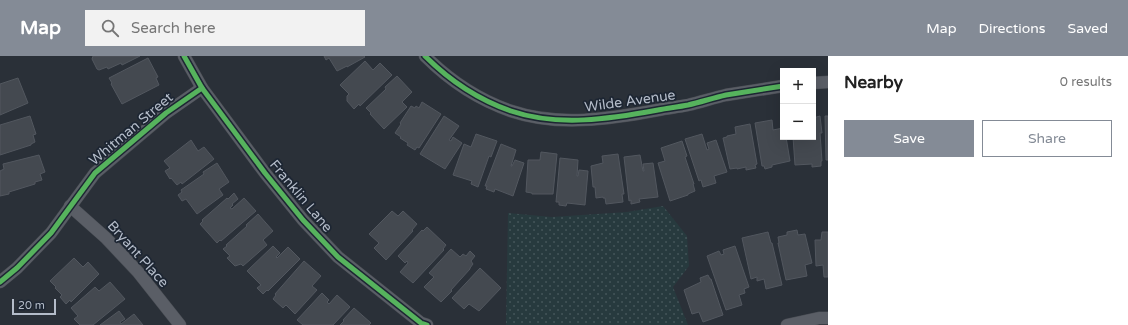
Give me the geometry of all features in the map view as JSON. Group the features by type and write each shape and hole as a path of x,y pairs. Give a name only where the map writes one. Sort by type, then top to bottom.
{"street":[{"name":"Franklin Lane","path":"184,56 202,88 265,172 308,225 338,257 421,323 426,325"},
{"name":"Wilde Avenue","path":"425,56 454,81 493,104 512,112 559,120 610,118 780,87"},
{"path":"816,83 828,82"},
{"name":"Whitman Street","path":"0,282 17,268 51,234 70,206 95,174 166,113 202,88"},
{"name":"Bryant Place","path":"70,206 106,238 138,272 180,325"},
{"path":"787,325 819,318 828,318"}],"green space":[{"path":"663,206 687,236 689,266 673,287 688,325 506,325 508,213 552,217 627,212"}],"building":[{"path":"93,56 140,56 122,65 121,63 108,69 107,67 99,70 92,59"},
{"path":"324,56 365,57 337,71 329,58 326,60"},
{"path":"148,58 158,77 156,78 159,85 122,104 109,78"},
{"path":"365,61 373,70 380,63 392,75 360,106 359,104 354,109 347,101 347,96 349,94 340,85"},
{"path":"397,76 412,92 402,102 407,107 384,129 366,108"},
{"path":"18,78 28,103 0,115 0,84"},
{"path":"422,102 441,114 419,148 417,147 415,150 407,145 408,143 395,133 411,106 415,108 416,106 419,108"},
{"path":"30,116 36,134 33,135 35,142 31,145 0,155 0,125"},
{"path":"444,116 459,126 449,140 451,141 453,137 462,143 445,169 420,154"},
{"path":"820,116 822,133 820,133 821,166 812,167 812,164 795,165 793,140 816,140 816,117"},
{"path":"825,116 828,116 828,160 826,160"},
{"path":"772,120 773,130 780,129 780,140 786,140 790,161 772,165 772,167 765,169 764,166 762,166 755,123"},
{"path":"750,124 757,164 755,165 756,168 746,170 746,167 730,169 723,138 736,134 735,127"},
{"path":"476,134 497,141 491,157 489,156 478,187 471,184 472,181 453,175 464,144 471,147"},
{"path":"702,134 707,150 709,149 707,143 716,140 727,172 714,176 716,183 703,187 701,180 699,181 685,139"},
{"path":"191,140 198,151 204,147 214,159 182,184 181,182 177,185 171,178 170,179 165,171 170,168 164,161"},
{"path":"682,141 695,191 670,201 658,163 665,161 661,148"},
{"path":"501,144 516,150 511,166 515,160 524,163 513,196 495,189 494,192 486,189 487,186 485,186"},
{"path":"541,152 557,154 553,194 532,194 526,192 528,160 540,160"},
{"path":"618,154 624,194 622,194 623,202 606,204 605,198 596,198 595,187 593,187 591,166 603,163 602,156"},
{"path":"39,155 45,172 40,174 42,180 35,182 35,184 9,192 9,194 0,196 0,171 4,169 3,164"},
{"path":"640,155 643,171 643,164 653,163 658,197 639,199 640,202 631,204 631,200 629,201 624,157"},
{"path":"560,158 578,160 577,176 579,170 588,171 585,205 567,203 566,206 559,205 559,202 556,202"},
{"path":"217,163 229,182 219,189 223,195 197,214 186,199 182,201 178,195 182,192 181,190 204,174 203,172"},
{"path":"234,193 238,199 230,208 232,209 244,198 256,211 217,243 200,224 203,221 202,220"},
{"path":"392,211 398,216 403,211 417,224 412,230 413,231 386,260 374,248 379,243 369,234"},
{"path":"258,214 273,231 263,240 267,245 243,266 241,264 235,266 227,258 230,256 223,249"},
{"path":"427,227 446,245 443,249 444,250 413,283 400,272 408,263 407,261 405,263 398,256 422,230 423,231"},
{"path":"797,230 798,235 805,234 812,263 805,265 807,276 786,280 778,237 787,235 787,232"},
{"path":"768,232 782,285 766,289 764,279 757,281 757,277 751,279 742,238"},
{"path":"822,232 828,232 828,277 824,277 823,265 816,266 815,240 821,240"},
{"path":"273,246 280,253 276,257 277,258 288,247 300,259 268,291 267,290 263,294 257,288 261,285 247,271"},
{"path":"735,246 749,287 744,289 745,293 739,295 742,305 726,310 707,256 719,251 721,255 724,254 723,250"},
{"path":"451,249 460,257 463,254 466,256 470,251 475,256 471,261 473,264 470,269 441,302 424,287 434,277 429,273"},
{"path":"74,258 83,267 88,262 99,274 71,302 70,300 66,304 60,297 62,295 50,281"},
{"path":"304,261 321,276 312,286 317,290 295,314 286,305 283,308 273,299 276,295 275,294"},
{"path":"480,268 501,288 479,311 469,304 464,309 452,298"},
{"path":"708,275 711,279 723,315 703,322 699,312 692,314 684,290 701,282 700,278"},
{"path":"110,282 125,299 93,325 80,325 74,319 78,316 71,308 95,287 99,291"},
{"path":"322,293 329,300 327,302 329,304 337,295 350,307 333,325 303,325 297,320"},
{"path":"354,308 371,323 369,325 340,325"},
{"path":"119,311 125,319 120,322 121,324 134,314 143,325 100,325"}],"cycle path":[{"path":"184,56 202,88 265,173 303,220 338,257 421,323 427,325"},
{"path":"425,56 454,81 487,101 511,111 547,119 584,120 621,116 688,105 726,95 780,86"},
{"path":"0,282 17,268 51,233 95,173 166,113 202,88"}]}
